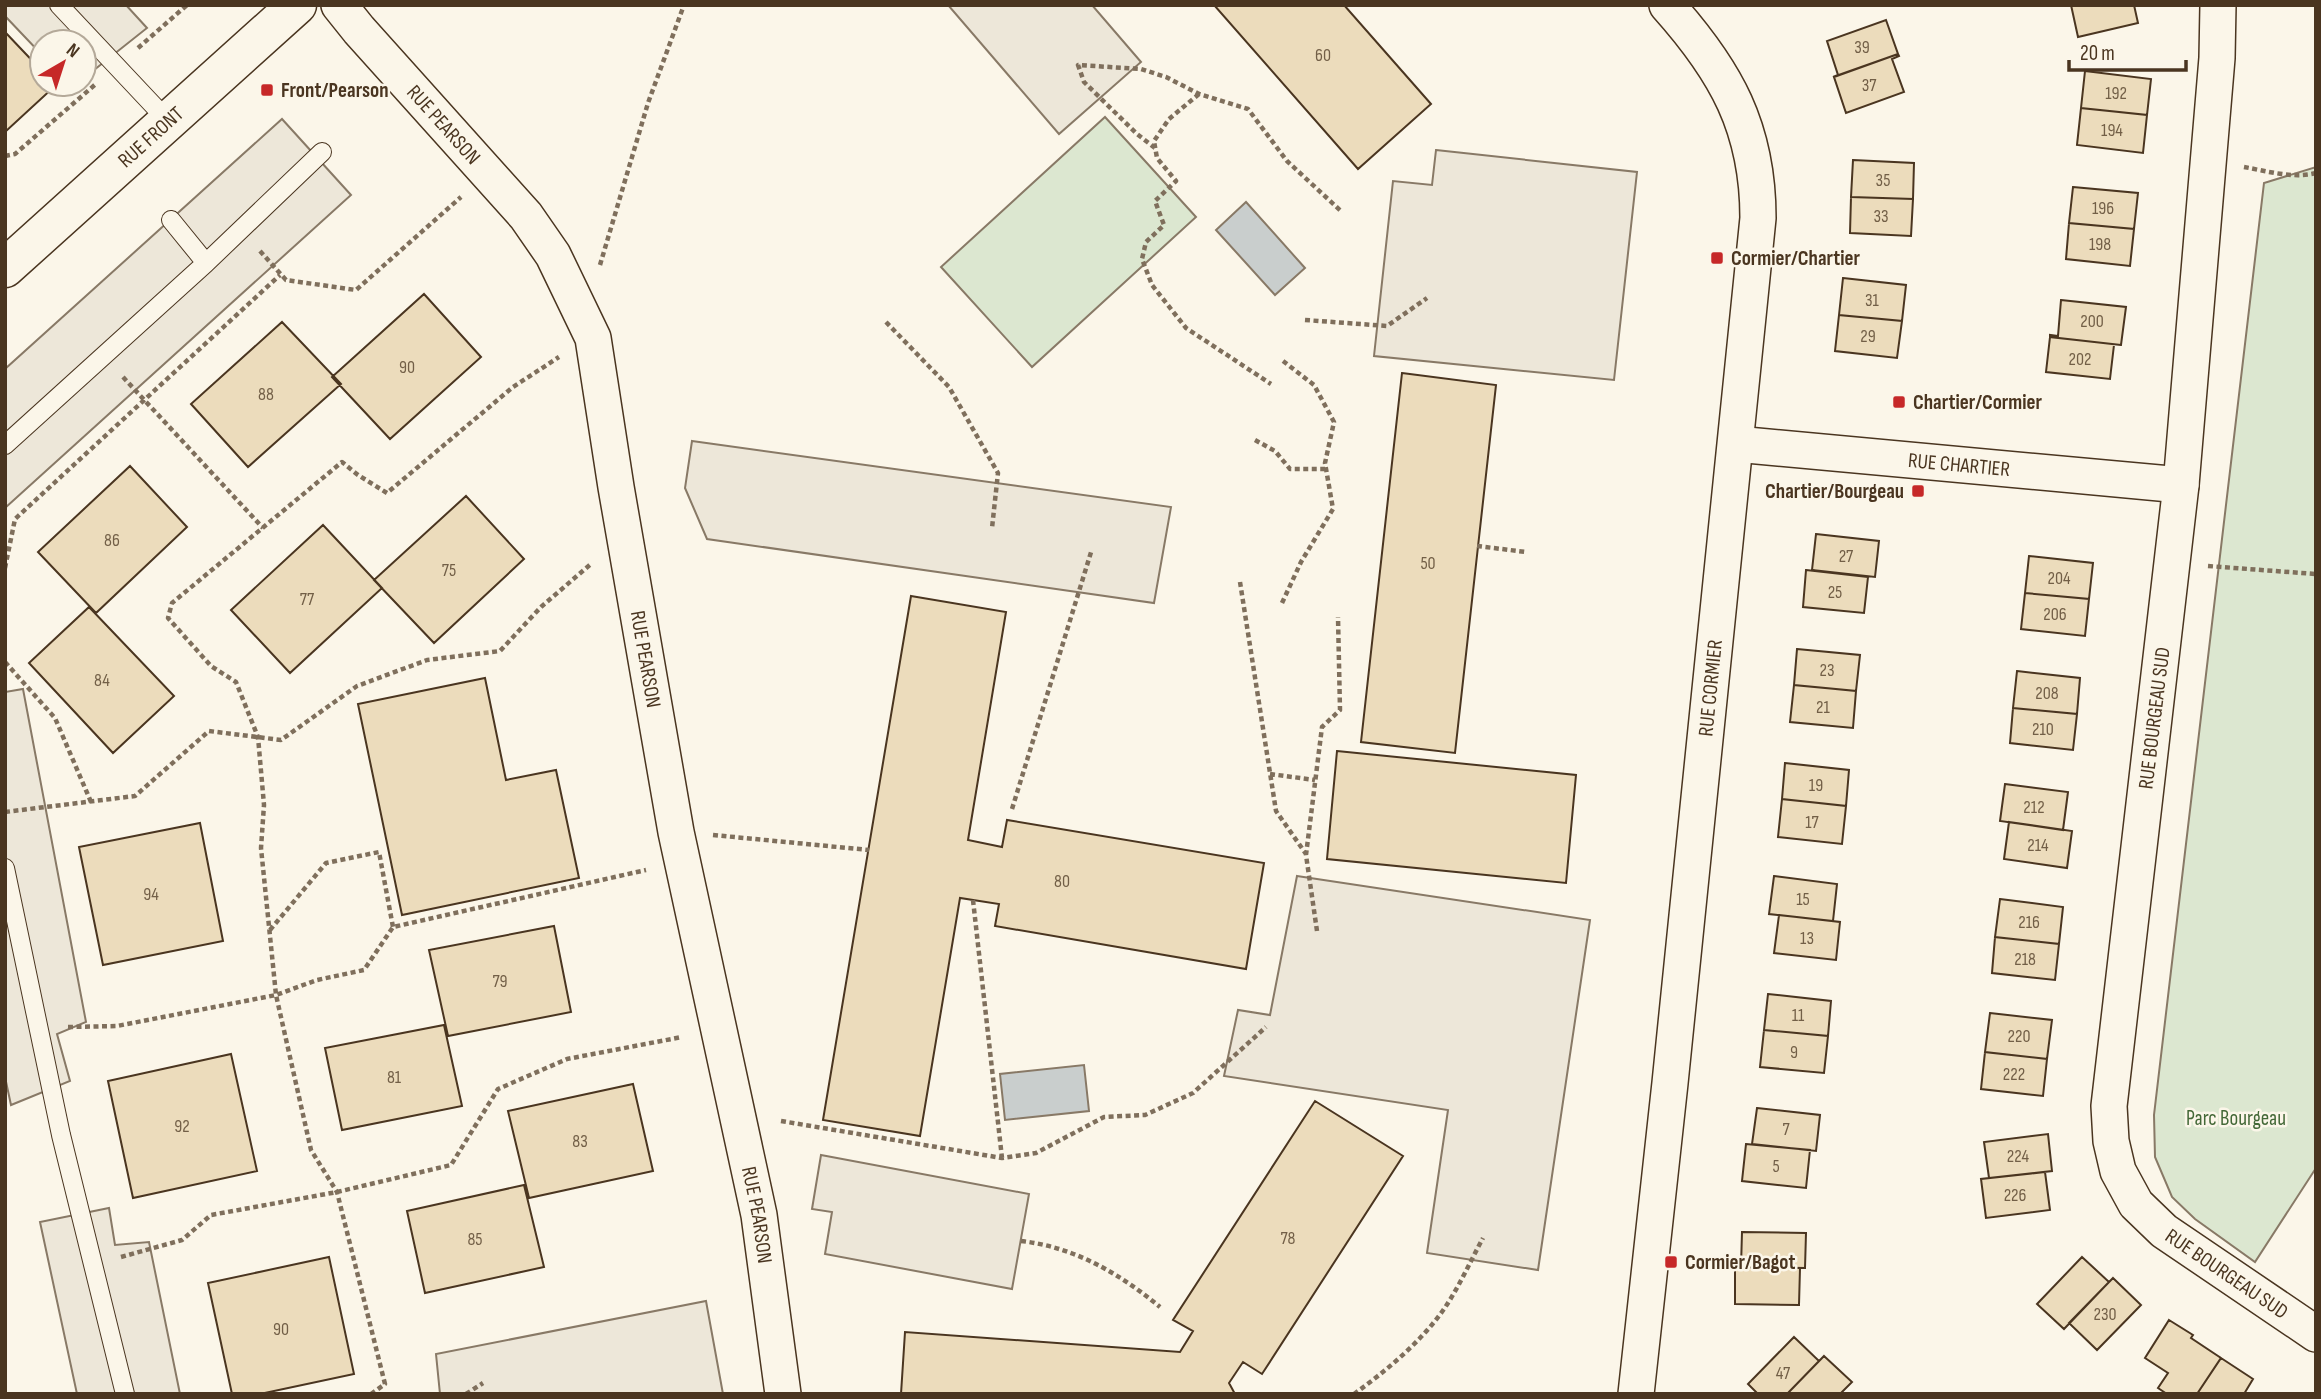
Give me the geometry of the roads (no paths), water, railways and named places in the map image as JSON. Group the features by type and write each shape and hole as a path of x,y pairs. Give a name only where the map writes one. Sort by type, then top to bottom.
{"street":[{"name":"RUE FRONT","path":"5,268 298,5"},
{"name":"RUE PEARSON","path":"339,5 526,216 553,255 593,338 624,536 680,847 759,1215 783,1394"},
{"name":"RUE CORMIER","path":"1636,1394 1671,1083 1680,972 1758,218 1758,184 1749,138 1735,101 1715,64 1667,5"},
{"name":"RUE BOURGEAU SUD","path":"2218,5 2220,16 2209,160 2181,485 2109,1105 2111,1141 2118,1171 2136,1204 2164,1231 2316,1334"},
{"name":"RUE CHARTIER","path":"1736,444 2181,485"}],"lane":[{"path":"59,5 169,122"},
{"path":"5,444 206,263 322,152"},
{"path":"171,220 206,263"},
{"path":"5,868 61,1135 125,1394"}],"place":[{"name":"Front/Pearson","path":"267,90"},
{"name":"Cormier/Chartier","path":"1717,258"},
{"name":"Chartier/Cormier","path":"1899,402"},
{"name":"Chartier/Bourgeau","path":"1918,491"},
{"name":"Cormier/Bagot","path":"1671,1262"}],"park label":[{"name":"Parc Bourgeau","path":"2236,1118"}]}
